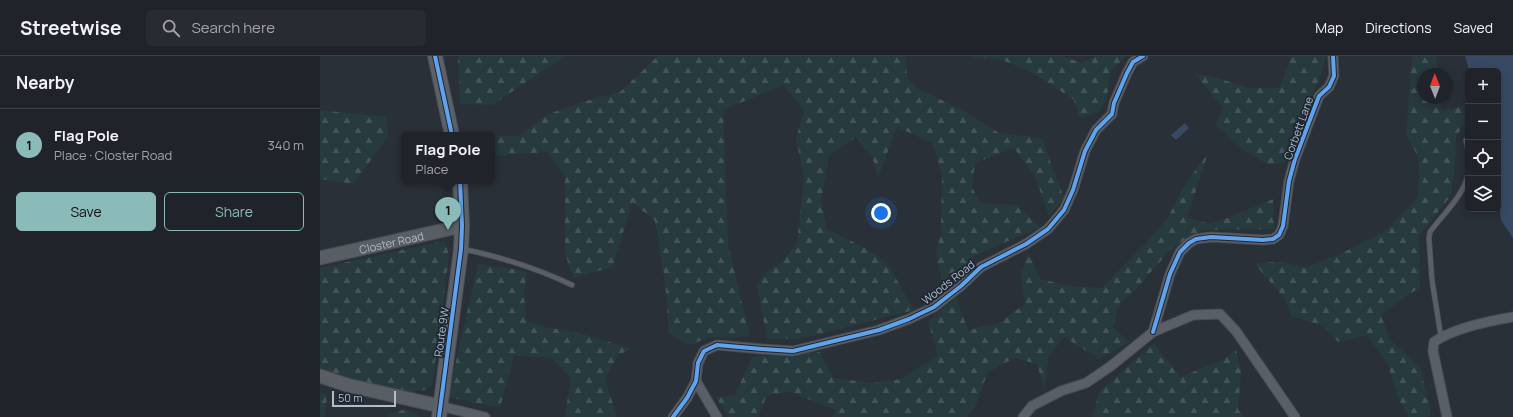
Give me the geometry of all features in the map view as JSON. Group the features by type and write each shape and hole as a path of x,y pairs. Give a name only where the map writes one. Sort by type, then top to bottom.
{"main road":[{"path":"436,56 451,132"},
{"path":"460,184 462,226"},
{"name":"Route 9W","path":"439,412 461,248 462,226"}],"street":[{"name":"Woods Road","path":"673,417 687,398 696,381 698,363 704,351 717,345 793,351 879,330 909,319 934,307 961,286 981,267 1026,244 1048,229 1064,210 1073,190 1085,151 1096,130 1112,114 1114,103 1133,62 1143,56"},
{"name":"Corbett Lane","path":"1153,332 1170,274 1180,252 1190,243 1196,239 1211,237 1263,240 1273,239 1279,235 1283,226 1289,181 1295,159 1318,96 1329,87 1334,76 1333,56"},
{"name":"Closter Road","path":"320,258 462,226"},
{"path":"1023,417 1032,406 1061,391 1086,383 1111,366 1153,332 1192,315 1220,314 1236,331 1295,417"},
{"path":"1447,417 1432,351 1434,342 1441,337 1491,321 1513,317"},
{"path":"320,376 439,412 484,417"},
{"path":"696,381 717,417"}],"lane":[{"path":"1441,337 1432,280 1429,238 1430,232 1455,202 1465,186 1468,176"},
{"path":"461,248 519,263 572,285"}],"green space":[{"path":"458,56 565,56 492,105 460,104"},
{"path":"658,56 906,56 907,77 918,89 961,109 999,133 1043,138 1064,198 1049,216 1035,176 1014,148 975,163 972,187 980,203 1016,205 1040,227 974,256 945,293 936,255 941,231 942,174 932,143 897,127 878,178 873,159 856,137 829,155 821,201 827,229 863,247 887,263 914,310 800,339 767,339 757,285 764,273 782,262 797,242 804,178 796,139 804,110 783,85 723,110 728,245 750,336 707,338 690,345 669,334 665,281 655,221 632,202 613,267 573,278 565,253 565,177 547,152 495,156 495,136 518,136 549,114 582,102 620,92"},
{"path":"970,56 1064,56 1081,63 1096,56 1126,56 1110,72 1107,98 1099,112 1080,118 1074,100 1037,76 1018,66 997,59 977,58"},
{"path":"1288,56 1325,56 1323,69 1285,162 1269,165 1245,151 1215,125 1223,108 1195,74 1210,76 1250,88 1280,88 1290,58"},
{"path":"1412,56 1436,56 1437,68 1417,68 1417,104 1441,104 1442,110 1465,106 1465,124 1456,136 1454,177 1450,197 1419,236 1420,288 1407,295 1381,315 1390,340 1420,367 1431,414 1429,417 1409,417 1399,400 1387,363 1367,335 1338,342 1324,326 1291,316 1285,299 1254,263 1282,262 1306,268 1344,252 1385,231 1418,198 1419,158 1406,134"},
{"path":"320,110 386,117 388,136 354,184 320,179"},
{"path":"1208,153 1187,218 1210,224 1273,199 1274,229 1202,230 1172,248 1136,289 1120,303 1113,327 1129,342 1099,359 1064,337 1049,355 1044,390 1037,364 1014,358 988,372 976,405 967,417 833,417 836,410 790,392 767,395 758,417 728,417 716,397 735,395 752,357 820,352 833,378 873,383 901,379 938,355 928,321 956,298 968,330 999,323 1025,304 1021,275 1028,251 1040,279 1070,286 1102,288 1167,219 1186,183"},
{"path":"443,241 446,243 449,256 432,385 425,390 411,392 344,379 320,368 320,268"},
{"path":"478,264 527,271 524,293 526,321 545,327 579,333 632,349 618,355 605,378 617,417 563,417 565,415 571,379 552,358 514,355 500,408 448,397"},
{"path":"1154,343 1180,377 1223,360 1236,349 1241,373 1238,409 1243,417 1092,417 1100,391"},
{"path":"320,392 327,394 325,417 320,417"},
{"path":"406,409 420,417 387,417 388,414"}],"water":[{"path":"1465,56 1513,56 1513,238 1501,220 1500,212 1501,68 1468,68"},
{"path":"1185,123 1189,128 1176,140 1171,135"}],"cycle path":[{"path":"435,56 451,132"},
{"path":"673,417 687,398 696,381 698,363 704,351 717,345 793,351 879,330 909,319 934,307 961,286 981,267 1026,244 1048,229 1064,210 1073,190 1085,151 1096,130 1112,114 1114,103 1133,62 1143,56"},
{"path":"1153,332 1170,274 1180,252 1189,243 1196,239 1211,237 1263,240 1273,239 1279,235 1283,226 1289,181 1295,159 1319,96 1329,87 1334,76 1333,56"},
{"path":"439,417 461,249 462,226 460,184"}],"place":[{"name":"Flag Pole","path":"448,230"}]}
